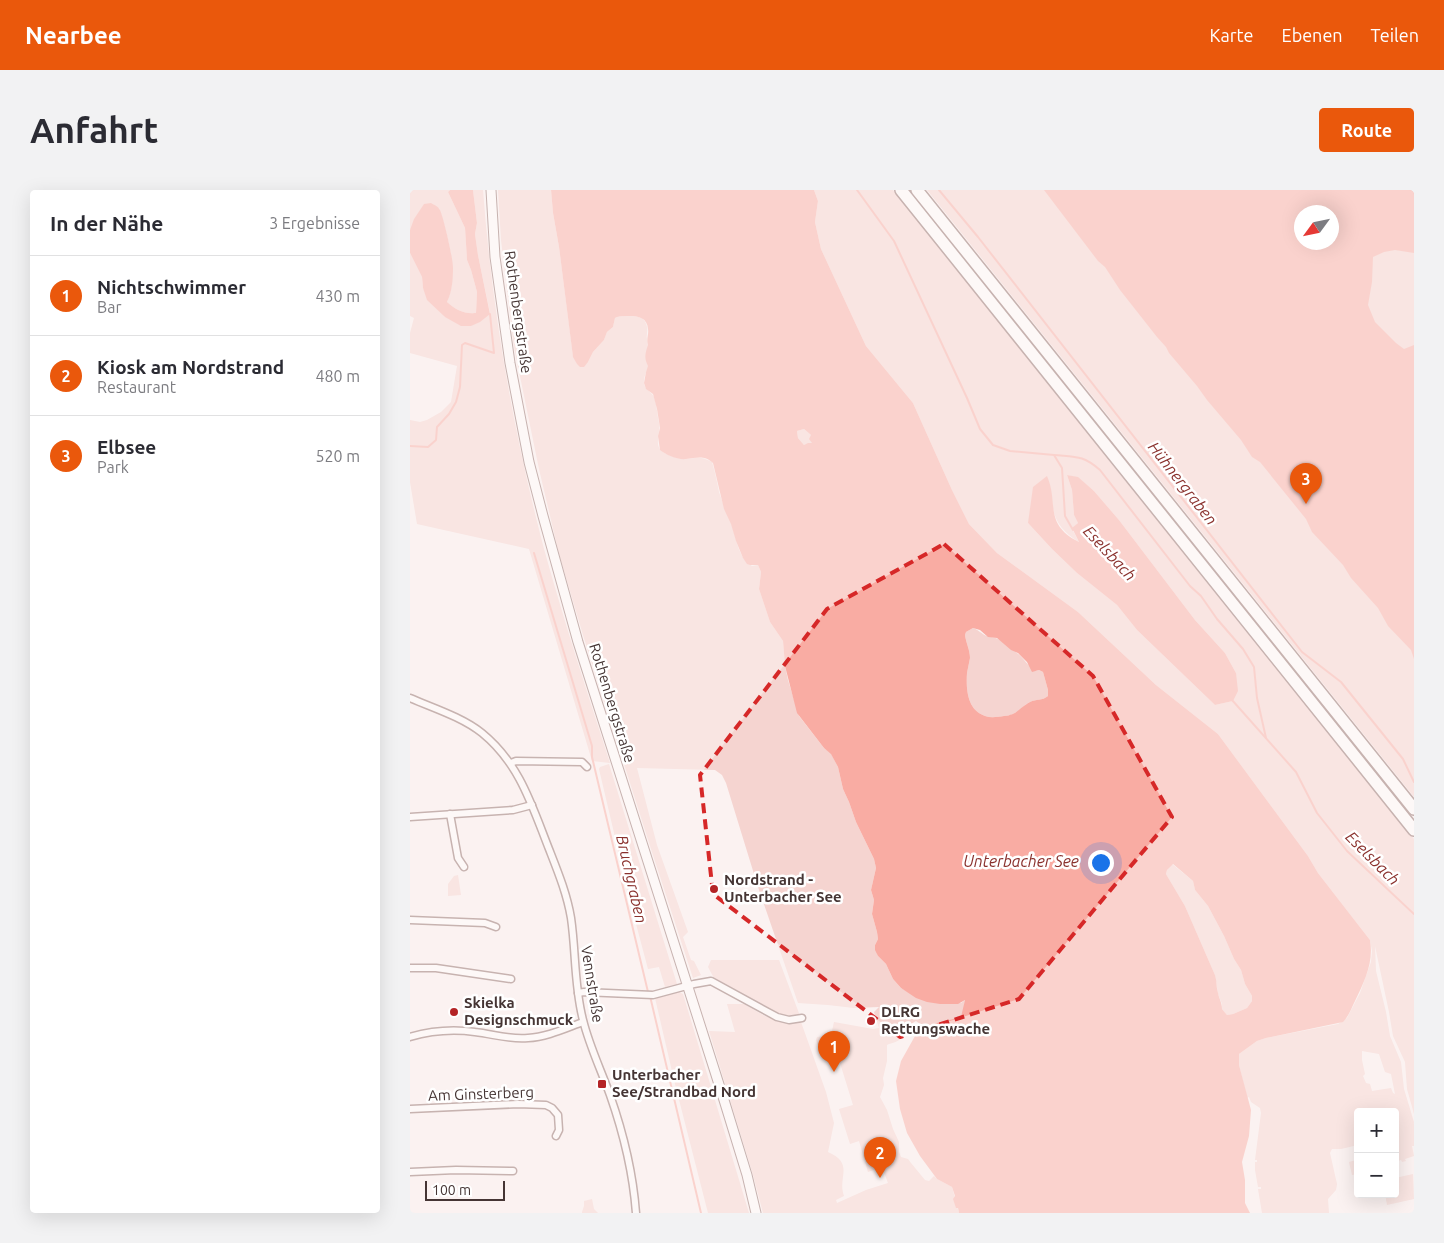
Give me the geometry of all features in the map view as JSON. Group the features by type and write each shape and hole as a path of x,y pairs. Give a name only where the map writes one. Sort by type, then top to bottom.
{"highway":[{"path":"901,190 1414,830"},
{"path":"917,190 1414,809"}],"main road":[{"name":"Rothenbergstraße","path":"491,190 495,257 500,299 510,363 530,462 578,642 741,1156 756,1213"}],"street":[{"name":"Vennstraße","path":"410,698 469,725 482,734 510,763 524,786 568,900 583,1022 610,1097 629,1163 636,1213"},
{"path":"510,763 516,760 582,762 587,767"},
{"path":"410,817 513,810 532,805"},
{"path":"450,814 458,858 464,868"},
{"path":"410,920 485,922 496,927"},
{"path":"410,968 436,968 511,979"},
{"path":"578,993 608,992 653,995 711,981 777,1017 789,1020 802,1018"},
{"path":"410,1037 434,1032 460,1031 527,1038 547,1035 583,1022"},
{"name":"Am Ginsterberg","path":"410,1109 518,1104 546,1105 552,1108 558,1115 559,1130 556,1136"},
{"path":"410,1172 456,1170 513,1171"}],"highlighted area":[{"path":"944,544 1093,676 1172,817 1019,999 900,1037 713,894 700,775 827,609"}],"shaded area":[{"path":"413,190 450,190 448,192 465,228 467,260 477,292 476,313 460,311 447,302 452,280 451,255 439,208 410,230 410,193"},
{"path":"473,190 483,190 492,281 505,371 533,505 560,603 610,763 592,761 529,549 417,524 410,482 410,420 420,422 427,420 441,412 451,402 457,366 410,353 410,333 414,318 410,316 410,253 422,277 423,288 445,317 490,313 475,234 477,223"},
{"path":"498,190 551,190 573,356 588,362 593,352 604,340 607,332 613,327 617,317 640,317 646,323 647,359 649,366 644,383 656,403 659,427 658,446 663,452 674,457 686,459 702,458 712,462 719,492 741,553 752,566 758,565 761,572 759,589 770,622 783,641 785,666 799,716 824,748 831,753 838,767 843,789 856,822 874,859 876,868 871,890 874,900 872,914 878,939 875,945 878,956 886,964 893,979 901,988 908,992 961,1003 965,1000 961,1017 924,1027 916,1021 908,1027 903,1037 887,1045 887,1061 883,1078 884,1085 880,1097 899,1142 901,1157 908,1159 925,1180 929,1181 934,1176 952,1187 959,1213 763,1213 709,1031 735,1032 727,1004 744,1004 765,1016 779,1021 801,1022 826,1092 834,1123 828,1152 841,1161 844,1171 842,1189 844,1196 836,1200 837,1203 866,1190 888,1183 882,1167 868,1172 859,1141 850,1144 839,1109 853,1105 836,1050 821,1055 816,1040 817,1037 831,1035 834,1022 873,1029 879,1028 874,1012 879,1007 854,1008 798,1003 722,775 715,770 637,768 657,845 688,932 683,937 691,960 694,961 701,975 693,978 583,635 559,554 514,347 501,240"},
{"path":"814,190 893,190 1414,839 1414,1114 1407,1089 1405,1062 1393,1036 1375,946 1376,971 1390,1036 1401,1062 1404,1089 1414,1122 1414,1146 1412,1146 1414,1156 1405,1159 1406,1161 1399,1161 1399,1108 1354,1108 1354,1146 1332,1149 1330,1153 1337,1184 1336,1190 1328,1199 1329,1213 1262,1213 1258,1189 1261,1189 1261,1187 1258,1187 1255,1170 1261,1113 1260,1108 1251,1102 1249,1097 1247,1098 1239,1065 1239,1054 1257,1041 1266,1038 1338,1024 1347,1018 1360,993 1371,962 1370,940 1318,873 1308,856 1218,734 1156,685 1078,612 997,553 969,524 913,403 866,346 821,249 815,222 818,201","holes":["1067,475 1078,478 1094,491 1119,520 1195,620 1225,653 1236,673 1233,701 1215,705 1137,630 1117,605 1077,573 1028,523 1052,502 1060,526 1079,542 1072,529 1078,523 1074,515 1072,490","1362,1051 1379,1054 1385,1072 1391,1074 1395,1094 1391,1088 1372,1091 1370,1084 1366,1083 1363,1076 1365,1074"]},
{"path":"927,190 1414,190 1414,797"},
{"path":"804,429 811,435 812,443 804,445 798,438 797,431"},
{"path":"973,628 1008,645 1033,669 1043,672 1048,696 1044,699 1030,702 1009,715 987,717 974,709 969,698 967,686 970,658 965,635 966,632"},
{"path":"609,764 677,984 665,987 659,967 648,969 599,769"},
{"path":"1172,864 1193,881 1195,890 1208,906 1224,936 1252,996 1252,1001 1247,1008 1227,1015 1222,1009 1215,975 1185,906 1166,874"},
{"path":"458,875 461,895 448,896 448,884 454,876"},
{"path":"711,960 779,960 800,1016 790,1019 777,1015 715,980 708,967"},
{"path":"679,992 683,994 749,1213 708,1213 655,998"},
{"path":"1354,1161 1354,1175 1352,1175 1349,1162"},
{"path":"1413,1174 1414,1199 1387,1205 1386,1198 1399,1198 1399,1177"},
{"path":"592,1199 594,1209 598,1213 582,1213 584,1201"}],"water":[{"path":"450,190 473,190 477,223 475,234 490,314 471,326 461,326 445,317 427,300 422,277 410,253 410,230 414,219 424,204 431,203 440,210 452,256 452,281 447,302 460,311 476,313 477,292 467,260 465,228 448,192"},
{"name":"Unterbacher See","path":"551,190 814,190 818,201 815,222 821,249 866,346 913,403 969,524 997,553 1078,612 1156,685 1218,734 1308,856 1318,873 1370,940 1371,957 1367,972 1350,1012 1343,1022 1266,1038 1257,1041 1239,1054 1239,1065 1251,1110 1249,1136 1242,1162 1245,1180 1245,1203 1250,1213 959,1213 953,1199 955,1196 952,1187 937,1179 920,1156 907,1133 900,1109 896,1081 901,1061 915,1036 925,1026 961,1017 965,1000 958,1004 940,1004 916,998 901,988 893,979 886,964 878,956 875,950 878,939 872,914 874,900 871,890 876,868 874,859 843,789 838,767 831,754 824,748 797,713 785,666 783,641 770,622 759,589 761,572 758,565 747,564 743,558 724,509 713,463 703,458 676,458 660,450 658,436 660,428 657,409 653,394 646,389 644,383 648,366 645,356 648,345 648,331 644,320 631,316 615,318 613,327 607,332 604,340 593,352 584,367 580,367 577,364 573,357","holes":["804,429 811,435 809,439 812,443 804,445 798,438 797,431","973,628 980,630 988,637 997,638 1011,650 1018,653 1027,662 1032,672 1039,670 1043,672 1048,696 1044,699 1030,702 1015,713 1008,715 990,717 979,713 971,704 967,686 970,658 966,632","1173,864 1193,881 1195,890 1208,906 1241,970 1245,984 1252,996 1252,1001 1247,1008 1227,1015 1222,1009 1215,975 1185,906 1166,874"]},
{"path":"1044,190 1414,190 1414,253 1395,250 1373,257 1372,282 1368,305 1375,322 1396,343 1404,349 1414,345 1414,659 1411,650 1388,626 1378,608 1351,578 1343,565 1312,532 1306,519 1260,462 1252,457 1241,440 1169,353 1120,290 1105,267 1098,261"},
{"path":"1067,475 1078,477 1094,491 1119,520 1195,620 1225,653 1236,673 1238,691 1233,701 1215,705 1137,630 1117,605 1077,573 1028,523 1033,487 1047,476 1056,520 1068,535 1079,542 1072,528 1078,523 1074,515 1072,490"}],"waterway":[{"name":"Eselsbach","path":"857,190 894,241 980,429 993,445 1010,451 1054,455 1062,468 1065,516 1073,530"},
{"name":"Hühnergraben","path":"939,190 978,237 1302,652 1341,682 1403,759 1414,782"},
{"path":"410,446 428,447 436,440 437,427 449,414 456,402 460,387 462,345 465,343 494,353 490,314"},
{"path":"1054,455 1084,459 1100,470 1190,586 1201,596 1217,619 1243,649 1254,667 1257,698 1266,738"},
{"name":"Bruchgraben","path":"534,553 592,746 592,757 648,992"},
{"name":"Eselsbach","path":"1232,700 1296,772 1317,813 1347,851 1414,914"},
{"name":"Bruchgraben","path":"650,996 701,1213"}],"place":[{"name":"Elbsee","path":"1306,504"},
{"name":"Nordstrand - Unterbacher See","path":"714,889"},
{"name":"Skielka Designschmuck","path":"454,1012"},
{"name":"DLRG Rettungswache","path":"871,1021"},
{"name":"Nichtschwimmer","path":"834,1072"},
{"name":"Unterbacher See/Strandbad Nord","path":"602,1084"},
{"name":"Kiosk am Nordstrand","path":"880,1178"}]}
